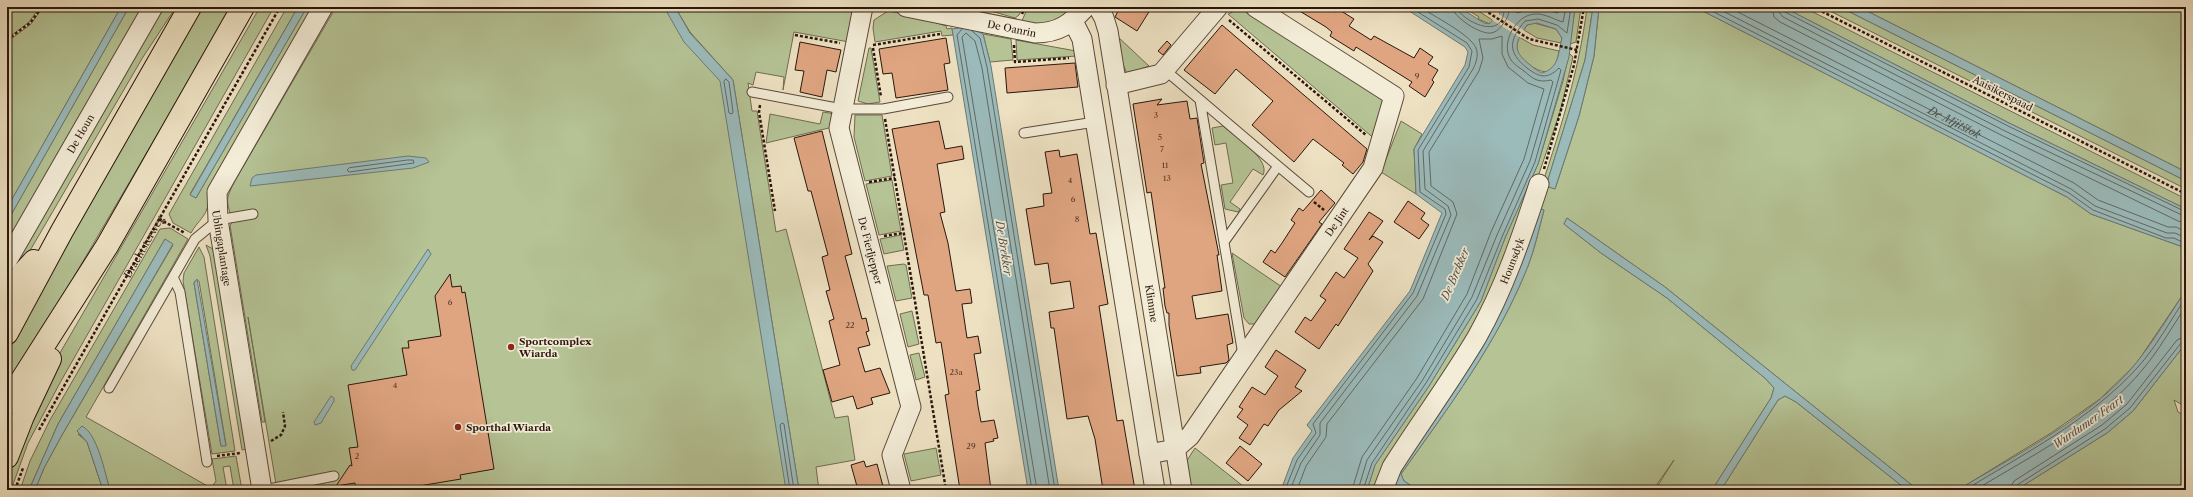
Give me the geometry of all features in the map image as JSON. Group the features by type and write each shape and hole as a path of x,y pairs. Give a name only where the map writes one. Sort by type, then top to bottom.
{"main road":[{"path":"7,333 62,231 190,7"},
{"path":"7,403 107,246 243,7"},
{"path":"7,298 23,273 62,231"},
{"path":"15,462 43,371 96,278 107,246"}],"street":[{"name":"De Houn","path":"7,261 153,7"},
{"name":"Ublingaplantage","path":"263,490 216,204 221,183 323,7"},
{"name":"De Fierljepper","path":"862,7 861,44 842,109 839,128 911,407 892,455 901,490"},
{"name":"De Oanrin","path":"906,7 1035,33 1047,33 1065,27 1086,7"},
{"name":"Klimme","path":"1098,7 1104,18 1108,31 1182,490"},
{"name":"De Jint","path":"1176,449 1190,436 1372,168 1380,147 1394,96 1255,7"},
{"path":"1116,85 1161,74 1218,8"},
{"path":"1073,21 1082,39 1155,490"},
{"path":"1095,122 1121,117"},
{"name":"Hounsdyk","path":"1383,490 1392,467 1473,343 1493,306 1510,268 1539,184"},
{"path":"1150,454 1176,449"}],"lane":[{"path":"1165,70 1309,192"},
{"path":"752,92 842,109 883,109 948,97"},
{"path":"1200,100 1244,358"},
{"path":"1024,133 1095,122"},
{"path":"1224,242 1278,166"},
{"path":"109,388 195,239 218,220 253,214"},
{"path":"173,276 180,292 207,460"},
{"path":"263,490 334,476"}],"path":[{"path":"7,40 30,23 42,7"},
{"name":"Drachtsterweg","path":"39,431 280,7"},
{"path":"1480,7 1529,38 1556,46 1577,50"},
{"path":"1539,184 1562,113 1577,50 1584,7"},
{"name":"Aaisikerspaad","path":"1813,7 2186,194"},
{"path":"1218,8 1380,147"},
{"path":"795,35 861,44 940,34"},
{"path":"861,44 883,109 946,490"},
{"path":"763,94 759,112 775,211"},
{"path":"854,185 894,178"},
{"path":"1309,192 1312,199 1337,221"},
{"path":"159,219 195,239"},
{"path":"238,445 240,460"},
{"path":"207,460 239,453"},
{"path":"15,462 15,490"}],"green space":[{"path":"7,7 40,7 29,22 7,39"},
{"path":"43,7 121,7 7,208 7,42 31,24"},
{"path":"129,7 147,7 7,251 7,222"},
{"path":"158,7 176,7 143,57 7,290 7,270"},
{"path":"201,7 232,7 68,287 7,385 7,354 40,292"},
{"path":"260,7 274,7 61,381 28,443 11,490 7,490 7,470 49,372"},
{"path":"287,7 298,7 190,194 196,198 307,7 316,7 208,202 208,207 204,215 191,233 173,223 169,214"},
{"name":"Sportcomplex Wiarda","path":"336,7 670,7 726,79 792,490 277,490 248,317 265,422 262,422 230,225 232,223 228,205 228,197 236,179"},
{"path":"675,7 848,7 854,16 849,42 794,32 783,90 784,77 756,72 753,85 748,83 752,111 757,111 776,232 786,229 835,418 848,416 855,460 816,467 819,490 799,490 733,80 690,32"},
{"path":"974,7 1023,7 1019,15 1015,18 989,11 973,9"},
{"path":"1028,7 1077,7 1053,25 1021,23"},
{"path":"1463,7 1472,7 1494,21 1490,24 1478,19 1479,17"},
{"path":"1575,7 1581,7 1576,42 1570,44"},
{"path":"1587,7 1593,7 1585,60 1546,186 1555,189 1579,116 1594,56 1599,7 1695,7 2067,197 2091,214 2186,248 2186,290 2136,364 2100,399 2051,433 1958,490 1918,490 1665,287 1567,218 1564,224 1601,253 1667,298 1766,379 1774,388 1771,398 1712,490 1655,490 1674,460 1653,490 1418,490 1404,481 1401,474 1471,374 1516,294 1533,252 1544,210 1538,208 1513,276 1484,340 1451,394 1409,453 1394,477 1394,484 1403,490 1385,490 1394,470 1416,431 1469,355 1505,286 1537,200 1560,129 1579,56"},
{"path":"1783,7 1803,7 2186,199 2186,209 2009,123"},
{"path":"1822,7 1840,7 2186,181 2186,189"},
{"path":"1859,7 2186,7 2186,172"},
{"path":"1241,8 1383,98 1377,141 1228,14"},
{"path":"888,11 928,18 946,26 947,29 952,28 953,35 942,36 941,31 875,42 873,28 874,20"},
{"path":"1534,23 1556,29 1562,38 1561,43 1537,38 1524,30 1527,25"},
{"path":"983,34 1011,39 1013,60 990,62"},
{"path":"1117,36 1149,66 1127,74 1119,54"},
{"path":"1519,37 1533,45 1559,51 1555,65 1552,69 1545,72 1540,71 1523,60 1518,55 1517,50"},
{"path":"1016,40 1076,51 1077,56 1017,60"},
{"path":"869,48 871,48 880,102 868,104 858,101"},
{"path":"1569,53 1573,57 1560,112 1508,265 1380,490 1367,490 1375,465 1429,386 1481,301 1505,238 1538,164 1563,81"},
{"path":"823,112 835,114 833,127 766,143 770,114 820,124"},
{"path":"855,115 882,115 892,176 865,181 854,137"},
{"path":"1401,121 1422,134 1414,149 1416,194 1381,172"},
{"path":"1223,126 1257,155 1262,162 1264,169 1263,175 1253,169 1230,202 1240,209 1238,212 1225,209 1221,185 1233,183 1226,143 1215,145 1212,128"},
{"path":"892,180 901,231 879,235 866,184"},
{"path":"170,228 188,239 86,417 211,488 216,481 212,459 236,456 242,490 234,490 230,466 223,467 227,490 110,490 96,445 78,434 87,442 103,490 35,490 44,468 62,435 173,245 165,239 58,424 29,490 20,490 30,461 50,420 160,229"},
{"path":"901,235 904,250 884,254 880,239"},
{"path":"206,245 213,249 247,449 242,450 210,256"},
{"path":"199,247 204,257 235,451 212,454 183,281 184,273","holes":["195,281 199,281 226,445 221,446 194,283"]},
{"path":"1232,253 1285,289 1257,324 1249,324 1244,318"},
{"path":"906,265 912,298 896,301 887,266"},
{"path":"912,311 919,344 908,347 900,314"},
{"path":"2186,343 2186,407 2174,400 2178,412 2186,416 2186,490 2016,490 2107,433 2133,411"},
{"path":"919,353 925,377 916,380 910,355"},
{"path":"1785,396 1796,402 1907,490 1721,490 1778,400"},
{"path":"936,448 941,475 911,481 904,454"},
{"path":"1195,448 1248,490 1190,490 1186,462"}],"water":[{"path":"121,7 129,7 7,222 7,208"},
{"path":"298,7 307,7 196,198 190,195"},
{"path":"664,7 675,7 690,33 733,80 799,490 786,490 720,81 684,42"},
{"name":"De Brekker","path":"956,7 974,7 973,9 977,31 983,34 991,66 1059,490 1028,490 952,29 959,28"},
{"name":"De Brekker","path":"1403,7 1459,7 1484,23 1489,24 1500,13 1500,7 1575,7 1569,57 1538,164 1505,238 1481,301 1429,386 1375,465 1367,490 1281,490 1293,458 1312,431 1307,425 1410,291 1442,213 1416,194 1414,149 1465,65 1468,52 1465,47","holes":["1537,23 1556,29 1562,38 1557,60 1552,68 1542,73 1523,59 1518,50 1518,41 1527,25"]},
{"path":"1593,7 1599,7 1594,56 1579,116 1555,189 1546,186 1585,60"},
{"name":"De Mjitstok","path":"1695,7 1783,7 2009,123 2186,209 2186,248 2091,214 2067,197"},
{"path":"1840,7 1859,7 2186,172 2186,181"},
{"path":"408,156 426,158 429,162 413,168 250,186 252,178 256,175"},
{"path":"1538,208 1544,210 1528,266 1516,294 1471,374 1401,474 1404,481 1418,490 1403,490 1394,484 1394,477"},
{"path":"1567,218 1665,287 1918,490 1907,490 1796,402 1785,396 1778,400 1721,490 1712,490 1771,398 1774,388 1766,379 1667,298 1601,253 1564,224"},
{"path":"165,239 173,244 62,435 44,468 35,490 29,490 58,424"},
{"path":"428,249 431,254 355,370 352,370 351,366"},
{"path":"197,279 226,446 221,446 194,283"},
{"name":"Wurdumer Feart","path":"2186,290 2186,343 2133,411 2107,433 2016,490 1958,490 2053,433 2098,400 2119,382 2143,355"},
{"path":"331,396 334,398 334,401 321,423 315,425 314,422"},
{"path":"82,426 88,430 97,446 110,490 103,490 87,442 77,431"}],"pier":[{"path":"1497,13 1525,31 1521,38 1492,20"}],"building":[{"path":"1120,7 1152,7 1137,31 1115,17"},
{"path":"1293,7 1328,7 1336,12 1338,9 1354,19 1349,26 1371,40 1374,36 1414,58 1420,48 1433,57 1428,64 1438,70 1432,80 1434,82 1425,97 1409,86 1412,82 1356,47 1354,51 1330,36 1332,32 1326,27"},
{"path":"1222,25 1367,149 1363,162 1353,174 1342,165 1344,163 1313,139 1294,162 1252,125 1273,101 1236,69 1215,94 1184,70"},
{"path":"946,38 950,63 944,64 948,90 896,98 892,73 883,74 879,49"},
{"path":"1167,41 1171,45 1163,55 1158,51"},
{"path":"800,42 841,50 836,72 827,70 822,97 800,92 804,71 795,70"},
{"path":"1075,63 1078,87 1007,93 1005,68"},
{"path":"1162,99 1157,105 1187,101 1190,119 1197,118 1204,163 1201,164 1219,255 1217,255 1222,291 1192,296 1196,319 1228,314 1233,343 1227,345 1229,360 1226,363 1200,367 1201,373 1177,376 1169,325 1169,313 1167,313 1165,306 1163,288 1165,288 1151,192 1147,193 1133,104"},
{"path":"939,121 945,149 962,146 964,159 937,164 945,212 940,213 948,243 956,291 970,289 972,303 962,304 967,338 978,336 981,353 974,354 980,390 976,391 981,422 994,420 998,438 993,439 994,441 985,443 991,490 960,490 945,395 949,394 941,342 936,343 928,295 924,295 892,129"},
{"path":"822,131 852,254 845,256 862,319 866,318 869,331 866,332 870,345 858,348 865,372 880,368 890,393 871,398 873,404 857,409 853,396 832,402 823,370 840,365 829,321 834,319 826,291 830,290 822,257 828,255 811,191 808,191 794,138"},
{"path":"1059,150 1060,157 1077,154 1090,234 1096,233 1108,304 1099,306 1117,421 1123,420 1135,490 1103,490 1095,439 1088,416 1067,419 1054,328 1051,328 1049,312 1074,308 1070,281 1051,284 1048,263 1035,265 1026,209 1044,206 1043,194 1052,193 1045,152"},
{"path":"1321,190 1335,203 1319,222 1322,224 1285,277 1263,262 1271,250 1275,253 1282,243 1295,223 1291,220 1299,208 1303,211"},
{"path":"1408,201 1425,213 1421,219 1429,225 1419,239 1394,222"},
{"path":"1369,212 1383,221 1369,240 1373,236 1383,242 1368,264 1373,271 1338,326 1336,324 1319,349 1295,332 1305,317 1311,321 1326,300 1320,296 1336,272 1344,278 1358,258 1344,249"},
{"path":"450,274 452,287 461,286 462,293 465,292 494,469 460,475 461,479 395,490 384,490 383,486 356,490 355,483 336,486 350,465 352,466 349,448 358,447 348,385 407,375 402,348 409,348 408,341 441,336 435,296"},
{"path":"1276,350 1306,370 1295,387 1302,391 1279,410 1268,426 1264,424 1250,445 1239,438 1248,425 1237,417 1243,409 1239,407 1252,387 1265,395 1278,376 1265,367"},
{"path":"1240,446 1262,464 1248,481 1226,463"},
{"path":"864,461 866,467 877,464 884,490 858,490 851,465"}],"place":[{"name":"Sportcomplex Wiarda","path":"511,347"},
{"name":"Sporthal Wiarda","path":"458,427"}]}
